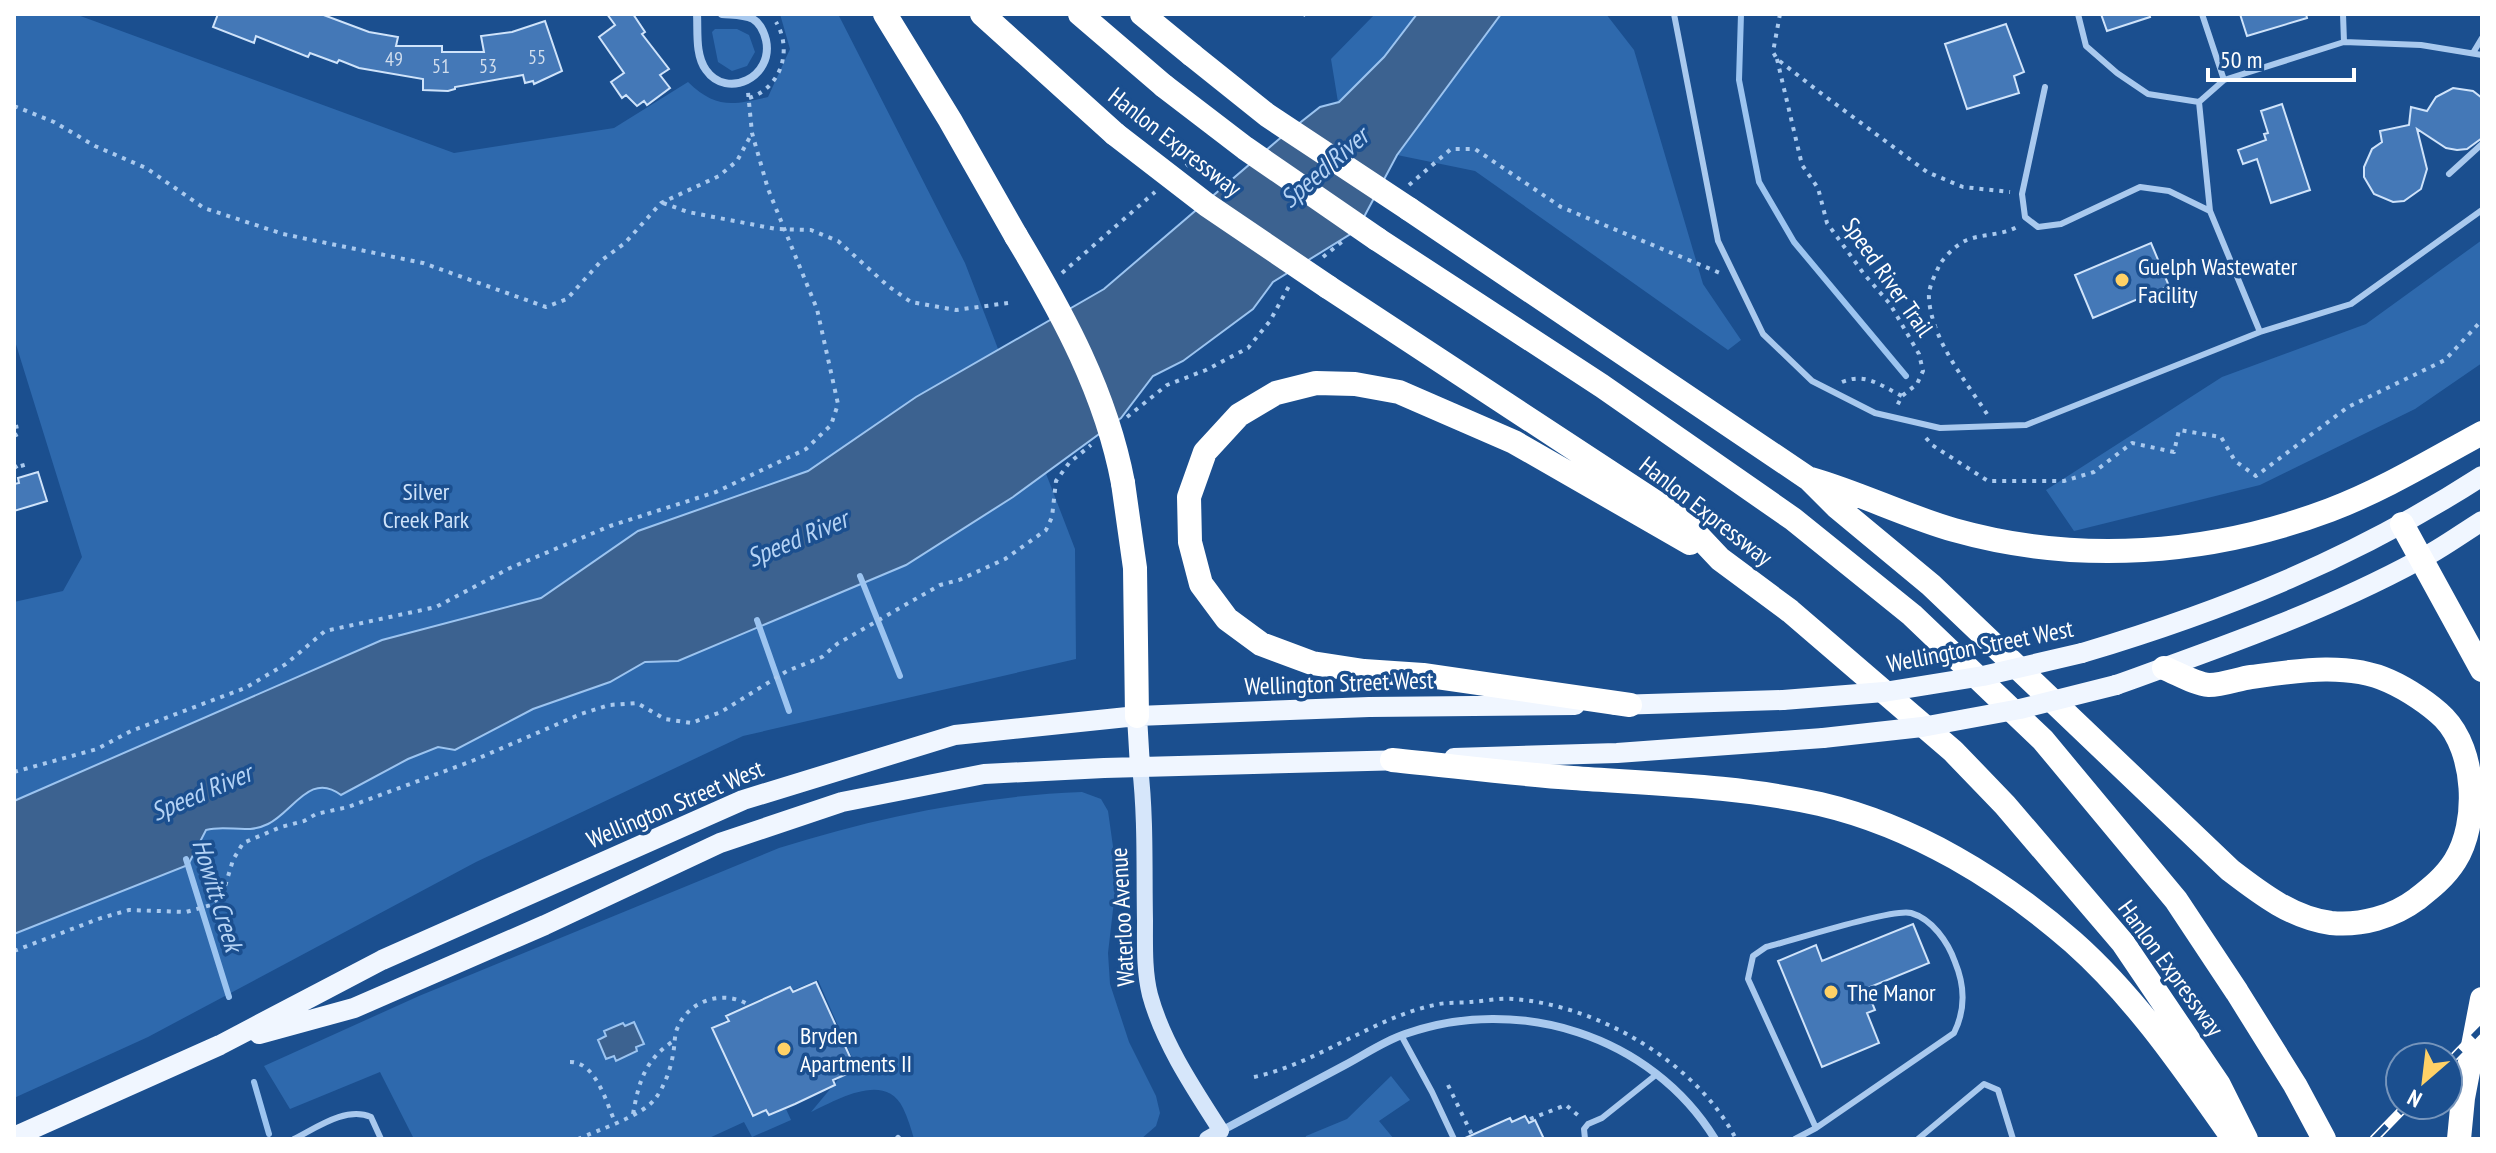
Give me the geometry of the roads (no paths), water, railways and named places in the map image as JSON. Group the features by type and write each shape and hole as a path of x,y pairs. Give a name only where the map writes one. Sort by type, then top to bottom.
{"highway":[{"path":"885,14 1058,307 1094,382 1115,441 1135,568 1137,716"},
{"name":"Hanlon Expressway","path":"982,14 1115,134 1207,205 1687,524 1720,559 1790,611 1953,751 2005,805 2123,943 2219,1085 2246,1139"},
{"name":"Hanlon Expressway","path":"1080,14 1164,86 1245,148 1377,239 1602,386 1780,510 1912,615 2043,740 2176,900 2246,1005 2324,1139"},
{"path":"1142,14 1267,115 1408,198 1809,479 1837,507 1931,585 2230,870 2269,900 2331,923 2370,921 2404,909 2436,885 2457,859 2470,816 2470,775 2459,743 2445,719 2419,699 2388,680 2356,671 2305,670 2208,685 2164,668"},
{"path":"1630,705 1423,675 1312,663 1261,644 1227,619 1201,584 1190,542 1189,497 1205,452 1239,415 1276,393 1316,383 1355,384 1399,392 1514,442 1720,559"},
{"path":"1809,479 1852,491 1903,513 1955,530 2008,542 2118,552 2173,549 2254,534 2333,509 2383,487 2482,433"},
{"path":"2402,524 2482,670"},
{"path":"1392,760 1570,778 1736,790 1821,804 1942,850 2032,908 2110,978 2143,1015 2234,1139"},
{"path":"2459,1139 2463,1098 2482,999"}],"main road":[{"name":"Wellington Street West","path":"14,1137 220,1045 382,960 743,800 955,735 1137,716 1369,707 1630,705 1783,700 1912,687 1983,676 2082,653 2173,626 2269,590 2402,524 2482,476"},
{"name":"Wellington Street West","path":"220,1045 354,1008 545,925 720,843 842,802 984,774 1617,753 1823,738 1922,727 2020,709 2116,685 2164,668 2282,624 2421,560 2482,521"},
{"name":"Waterloo Avenue","path":"1137,716 1140,767"}],"street":[{"path":"697,14 700,53 705,70 718,80 746,81 759,72 766,62 764,33 752,19 722,14"},
{"name":"Waterloo Avenue","path":"1140,767 1144,797 1145,954 1150,993 1159,1021 1214,1135"},
{"path":"1214,1135 1401,1035 1462,1020 1504,1019 1542,1022 1599,1040 1657,1074 1681,1096 1715,1139"}],"lane":[{"path":"1674,14 1718,241 1763,334 1812,381 1875,413 1891,417 1940,428 2026,425 2260,332 2351,304 2482,210"},
{"path":"2078,14 2086,46 2117,73 2148,94 2199,102"},
{"path":"2202,14 2224,80"},
{"path":"2343,14 2344,42"},
{"path":"2473,53 2482,38"},
{"path":"2199,102 2224,80 2344,42 2421,45 2482,55"},
{"path":"2045,87 2022,194 2028,220 2038,227 2061,224 2140,187 2169,191 2210,211"},
{"path":"2199,102 2210,211 2260,332"},
{"path":"2449,174 2482,144"},
{"path":"1795,1139 1816,1128 1954,1033 1962,1017 1963,980 1948,943 1921,917 1908,912 1886,915 1766,947 1753,956 1748,979 1816,1128"},
{"path":"1401,1035 1454,1139"},
{"path":"1585,1139 1584,1129 1588,1124 1602,1118 1657,1074"},
{"path":"1918,1139 1984,1084 1998,1090 2013,1139"},
{"path":"294,1139 358,1112 371,1117 381,1139"}],"water":[{"name":"Speed River","path":"1417,14 1501,14 1397,155 1357,230 1273,282 1253,309 1183,361 1153,376 1121,418 1013,497 906,565 678,661 645,662 610,682 533,709 455,750 438,747 408,759 341,795 330,789 311,790 268,824 245,829 206,830 188,865 14,934 14,801 382,640 541,598 638,531 808,471 916,397 1104,289 1278,140 1320,107 1339,102 1384,57"},
{"path":"634,1022 644,1044 616,1061 614,1056 606,1059 598,1040 606,1036 604,1031"}],"waterway":[{"path":"1741,14 1739,80 1759,182 1794,242 1906,376"},
{"path":"860,576 900,676"},
{"path":"757,620 789,711"},
{"name":"Howitt Creek","path":"186,859 229,997"},
{"name":"Howitt Creek","path":"254,1082 269,1134"}],"railway":[{"path":"2464,1047 2482,1028"},
{"path":"2374,1139 2391,1121"}],"place":[{"name":"Guelph Wastewater Facility","path":"2122,280"},
{"name":"The Manor","path":"1831,992"},
{"name":"Bryden Apartments II","path":"784,1049"}],"park label":[{"name":"Silver Creek Park","path":"426,505"}]}
